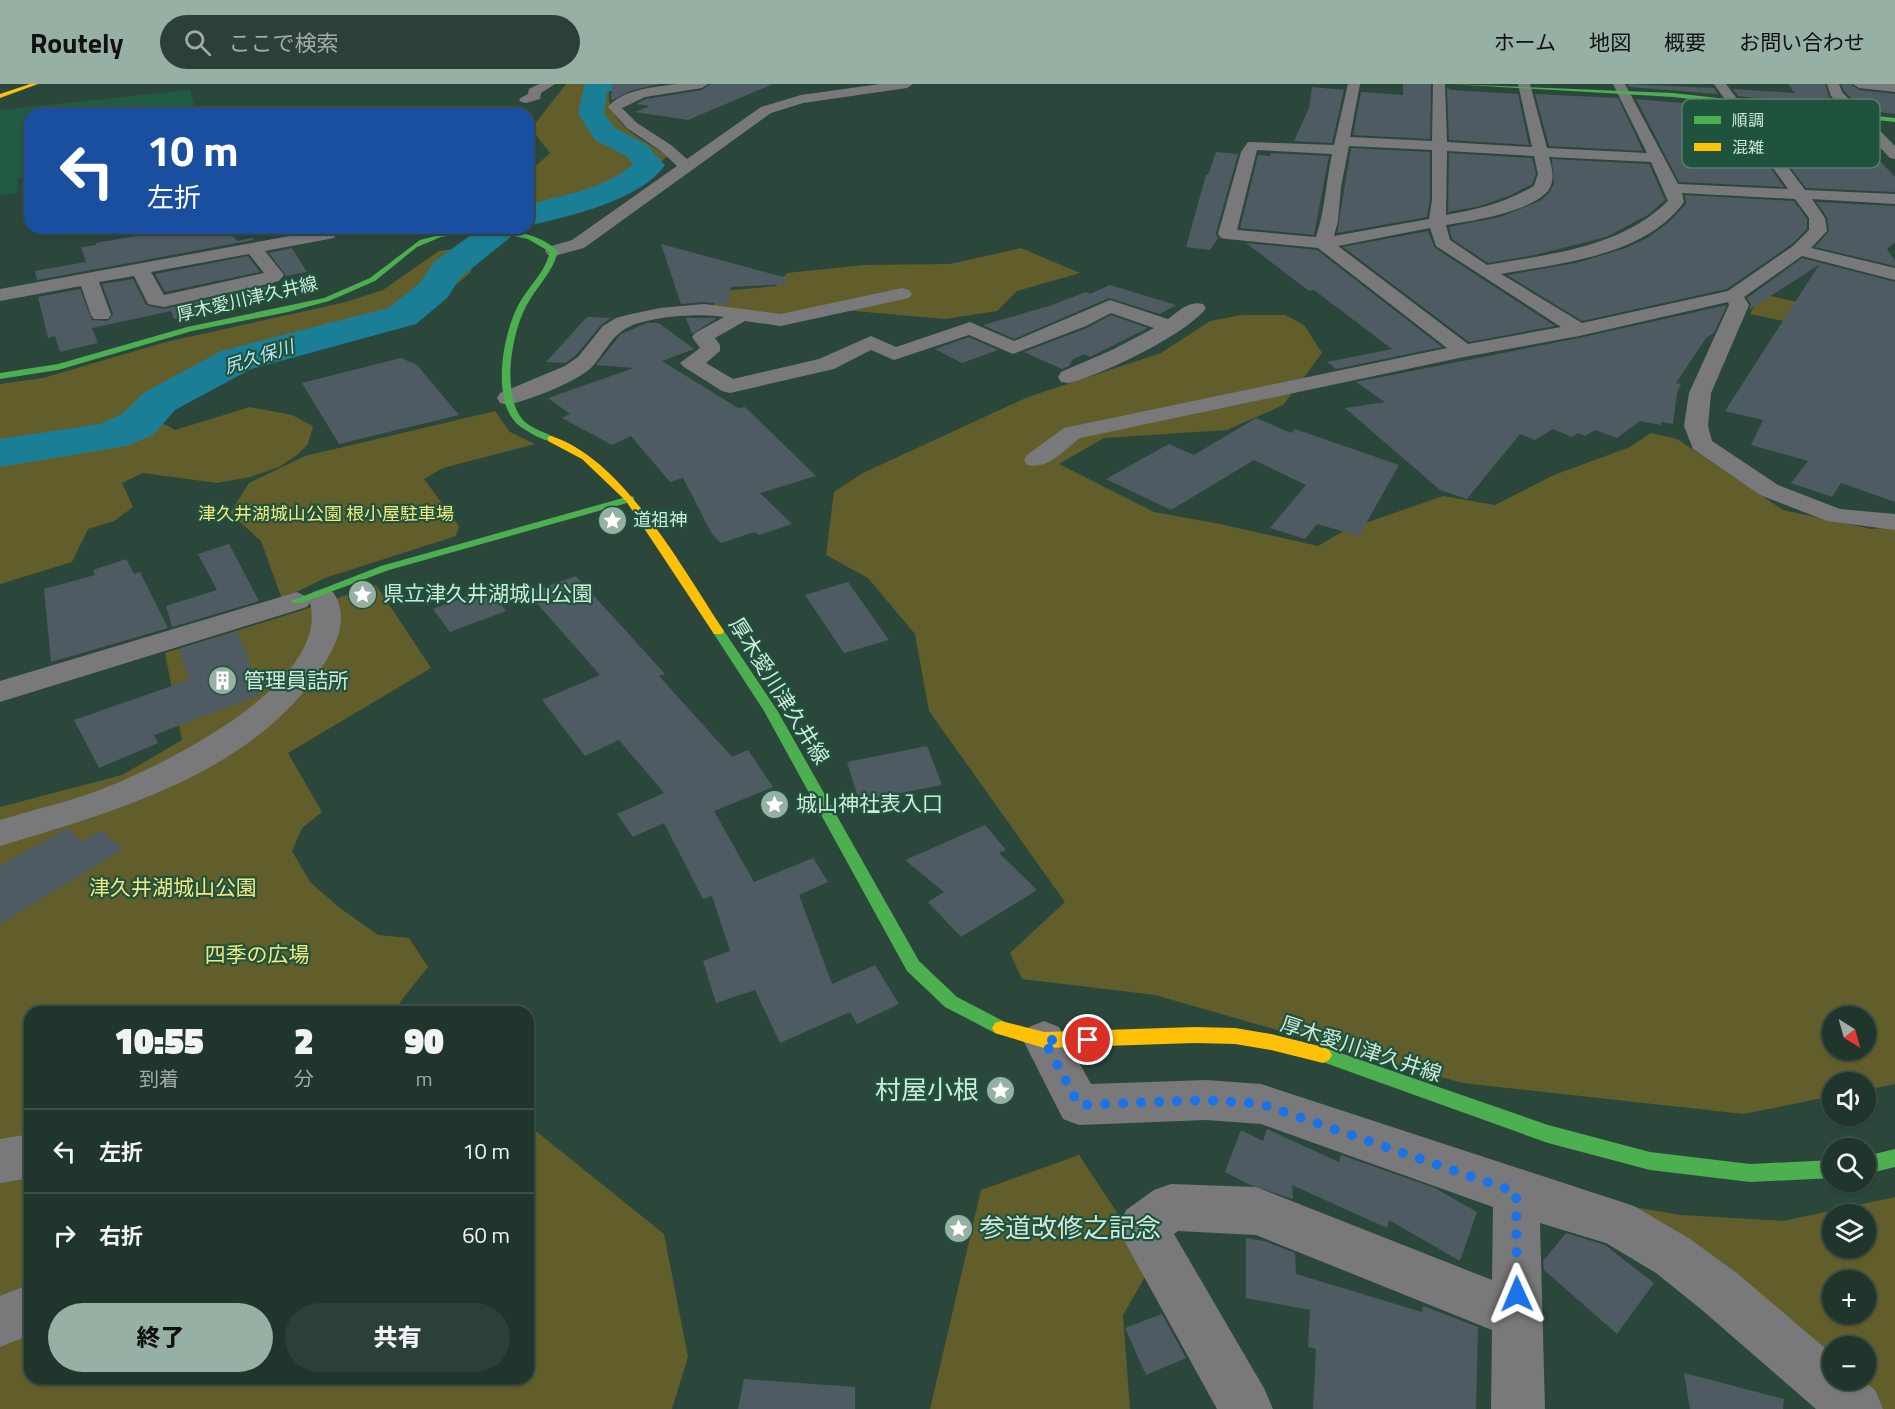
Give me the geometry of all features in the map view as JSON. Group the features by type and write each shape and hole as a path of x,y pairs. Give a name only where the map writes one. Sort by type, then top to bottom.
{"main road":[{"path":"0,96 35,84"},
{"path":"1452,84 1621,88 1715,99"},
{"path":"1880,118 1895,120"},
{"name":"厚木愛川津久井線","path":"0,376 57,367 191,329 328,299 369,283 407,248 418,242 446,234"},
{"name":"厚木愛川津久井線","path":"512,234 534,239 548,245 554,251 552,263 528,297 517,318 507,362 508,398 512,411 520,422 585,457 630,499 770,710 894,936 914,966 942,995 968,1013 1000,1028 1044,1040 1195,1035 1235,1036 1271,1042 1334,1059 1548,1134 1640,1158 1698,1168 1750,1173 1822,1170"},
{"path":"313,596 464,544 630,499"},
{"path":"1876,1163 1895,1158"}],"street":[{"path":"526,99 535,96 534,93 549,84"},
{"path":"688,165 680,163 669,149 630,125 615,107 619,102 639,96 702,84"},
{"path":"554,251 578,244 766,110 817,96 907,84"},
{"path":"1323,243 1330,221 1333,187 1354,84"},
{"path":"1439,84 1440,200 1437,222 1442,242 1579,330"},
{"path":"1720,84 1731,99"},
{"path":"1833,84 1836,93 1842,99"},
{"path":"1859,84 1895,88"},
{"path":"1524,86 1541,151 1546,174 1541,189 1514,204 1487,213 1323,243 1227,234 1248,152 1253,145 1438,146 1541,151 1657,158"},
{"path":"1484,271 1593,251 1639,231 1665,216 1671,209 1676,201 1672,188 1621,88"},
{"path":"1880,139 1895,155"},
{"path":"1036,460 1072,433 1464,351 1579,330 1734,295 1799,250 1818,231 1817,219 1779,168"},
{"path":"1672,188 1773,195 1796,193 1895,199"},
{"path":"0,295 328,234"},
{"path":"1323,243 1464,351"},
{"path":"140,269 155,300 165,301 275,275 253,248"},
{"path":"1799,250 1895,274"},
{"path":"88,279 101,315"},
{"path":"508,398 578,368 596,350 611,327 625,322 654,315 707,310 725,310 742,315 779,320 902,294"},
{"path":"1734,295 1739,305 1700,393 1696,426 1701,444 1769,490 1836,516 1895,522"},
{"path":"742,315 702,337 710,345 710,351 691,363 730,386 826,364 871,342 894,354 970,328 1013,348 1079,322 1110,306 1172,327"},
{"path":"1069,376 1144,344 1172,327 1196,308"},
{"path":"0,692 313,596 327,618 324,634 308,665 278,701 228,740 197,759 140,787 75,811 0,833"},
{"path":"1044,1040 1079,1105 1206,1100 1261,1104 1516,1192 1617,1223 1673,1256 1720,1292 1856,1409"},
{"path":"0,1161 24,1157"},
{"path":"1516,1192 1518,1409"},
{"path":"1246,1409 1143,1227 1171,1207 1256,1211 1517,1314"},
{"path":"0,1322 24,1312"}],"shaded area":[{"path":"190,90 194,108 24,108 24,177 18,178 17,193 0,196 0,110"}],"green space":[{"path":"566,84 631,84 610,87 609,99 612,110 626,128 668,155 635,190 534,211 534,168 550,153 534,133 534,125"},
{"path":"468,247 471,272 436,302 378,319 319,331 323,343 298,355 233,365 177,396 155,419 175,430 250,407 292,415 313,426 308,444 297,455 279,467 250,477 217,483 143,473 122,483 133,507 114,521 88,529 72,562 0,584 0,384 43,378 166,342 346,302 383,290 439,251"},
{"path":"1021,248 1080,273 1017,291 997,311 945,319 832,309 779,317 711,308 723,291 776,286 787,273 864,265 950,264"},
{"path":"1761,294 1850,313 1837,332 1750,314"},
{"path":"1242,315 1285,315 1304,325 1322,353 1283,405 1227,430 1104,438 1059,464 1154,512 1318,546 1345,530 1443,496 1495,505 1554,475 1630,447 1651,433 1677,439 1783,510 1871,529 1895,527 1895,1084 1876,1088 1876,1072 1822,1072 1822,1098 1744,1114 1462,1083 1155,995 1022,979 1010,953 1065,902 929,711 915,634 868,578 826,555 834,492 863,473 1028,397 1161,353 1210,321"},
{"name":"津久井湖城山公園 根小屋駐車場","path":"495,411 510,432 535,444 443,468 424,479 459,526 456,536 325,578 282,599 261,541 230,513 249,483 305,456"},
{"name":"津久井湖城山公園","path":"376,585 431,668 288,753 322,812 302,828 292,851 310,882 340,908 378,935 409,938 428,967 399,1006 24,1006 24,1384 534,1384 534,1131 664,1234 688,1357 672,1409 0,1409 0,807 122,775 182,740 165,653"},
{"path":"1079,1155 1143,1252 1145,1277 1123,1315 1130,1409 930,1409 981,1190"},
{"path":"1895,1197 1895,1409 1879,1409 1861,1390 1876,1390 1876,1336 1822,1336 1822,1355 1622,1205 1681,1215 1783,1221 1822,1213 1822,1258 1876,1258 1876,1204 1862,1204"}],"building":[{"path":"612,84 659,84 630,91 613,100 611,99"},
{"path":"710,84 773,84 688,120 635,112 650,106 636,104 646,99 702,90"},
{"path":"1403,84 1431,84 1430,139 1353,135 1361,92 1403,95"},
{"path":"1628,84 1714,88 1718,94 1629,87"},
{"path":"1788,84 1825,84 1831,99 1766,99 1738,96 1733,89 1795,93"},
{"path":"1841,84 1851,84 1859,90 1895,94 1895,114 1880,112 1880,99 1852,99"},
{"path":"1312,87 1344,90 1332,143 1294,141 1309,108"},
{"path":"1447,88 1518,94 1529,145 1449,140"},
{"path":"1535,94 1618,98 1643,151 1549,146"},
{"path":"1636,99 1682,103 1682,168 1771,168 1784,187 1679,182"},
{"path":"1351,148 1430,152 1430,200 1427,217 1337,233"},
{"path":"1216,152 1238,154 1216,233 1218,238 1210,250 1186,247 1206,175 1208,175"},
{"path":"1271,153 1329,156 1314,235 1240,228 1258,155 1270,156"},
{"path":"1449,153 1532,158 1536,174 1532,184 1511,195 1480,206 1448,212"},
{"path":"1552,159 1649,164 1665,200 1648,215 1606,237 1535,255 1488,263 1452,239 1449,227 1500,217 1540,201 1549,193 1554,184"},
{"path":"1880,161 1895,177 1895,192 1806,188 1791,168 1880,168"},
{"path":"1685,195 1794,201 1807,219 1807,229 1792,244 1727,289 1582,321 1507,275 1576,263 1626,248 1649,237 1669,222 1686,204"},
{"path":"1816,202 1895,206 1895,242 1887,249 1895,261 1895,266 1815,247 1829,231 1827,217"},
{"path":"1428,231 1435,248 1555,326 1469,342 1343,247"},
{"path":"147,234 171,234 172,236 231,234 237,241 252,238 253,240 37,280 35,271 86,262 81,247"},
{"path":"1246,243 1317,250 1442,347 1336,369 1327,362 1392,349 1314,290 1309,291"},
{"path":"661,244 787,278 786,284 731,287 728,305 704,302 681,304"},
{"path":"292,248 307,272 286,276 269,253"},
{"path":"248,256 260,272 165,292 155,274"},
{"path":"1802,258 1895,282 1895,502 1841,483 1832,497 1791,483 1808,461 1751,445 1763,420 1725,411 1819,265 1749,310 1751,304 1747,298"},
{"path":"133,279 146,305 164,309 267,286 273,296 174,319 171,311 92,328 98,343 60,352 55,336 48,338 38,297 80,289 92,320 108,321 113,314 102,284"},
{"path":"1110,285 1176,305 1160,314 1109,298 1014,339 983,325 1049,306 1086,292 1090,294"},
{"path":"1727,305 1714,333 1706,338 1676,383 1681,384 1677,393 1673,424 1661,422 1661,425 1640,421 1617,438 1595,430 1585,436 1578,433 1572,437 1553,429 1535,440 1520,434 1467,499 1440,490 1345,408 1385,402 1356,382 1579,338"},
{"path":"1111,315 1148,328 1090,357 1085,354 1073,359 1069,366 1062,369 1024,352 1087,328"},
{"path":"587,317 611,318 601,325 576,355 565,363 546,362"},
{"path":"686,318 717,318 692,334"},
{"path":"647,323 659,323 694,349 662,361 738,408 745,407 816,476 760,493 792,524 759,535 755,532 721,543 712,534 683,478 670,482 631,436 612,445 562,418 570,414 548,398 634,368 596,365 621,334"},
{"path":"969,337 998,350 962,363 935,349"},
{"path":"401,358 417,365 459,415 339,444 302,383"},
{"path":"1256,418 1291,433 1295,429 1399,465 1359,536 1317,524 1305,539 1270,528 1306,485 1254,460 1171,510 1106,479 1169,444 1194,455"},
{"path":"229,544 259,601 172,627 166,606 217,590 198,554"},
{"path":"126,559 134,574 140,572 168,628 51,662 44,589 95,575 93,570"},
{"path":"576,576 665,674 659,676 732,757 748,750 773,787 714,811 754,882 813,858 828,882 799,895 832,984 875,965 899,1004 857,1024 850,1012 780,1043 755,990 716,1003 703,961 730,951 712,896 703,899 664,823 633,837 617,814 664,793 619,740 585,756 542,700 600,675 528,593"},
{"path":"848,582 889,640 844,653 805,595"},
{"path":"489,588 506,611 450,632 433,609"},
{"path":"237,631 262,694 154,735 158,743 99,768 74,720 189,680 179,649"},
{"path":"927,746 942,785 859,801 847,762"},
{"path":"985,825 1006,850 999,853 1037,890 961,937 928,902 944,892 905,860"},
{"path":"67,828 82,841 101,830 123,849 0,924 0,866"},
{"path":"1267,1129 1339,1162 1341,1155 1435,1188 1477,1212 1460,1261 1389,1220 1387,1228 1292,1185 1293,1199 1250,1185 1225,1172 1241,1130 1263,1141"},
{"path":"1566,1233 1605,1245 1654,1283 1617,1334 1544,1270 1543,1261"},
{"path":"1246,1238 1264,1241 1295,1253 1296,1274 1422,1312 1423,1306 1478,1327 1476,1409 1313,1409 1316,1349 1308,1347 1310,1310 1246,1298"},
{"path":"1162,1314 1186,1358 1146,1375 1125,1328"},
{"path":"1684,1373 1784,1399 1783,1409 1690,1409"},
{"path":"744,1379 855,1387 855,1409 738,1409"}],"waterway":[{"name":"尻久保川","path":"534,214 609,192 638,176 650,165 636,150 605,134 591,113 595,88 611,84"},
{"name":"尻久保川","path":"0,453 110,436 137,425 160,401 236,360 402,316 434,290 446,271 493,234"}],"traffic: fast":[{"path":"1452,84 1673,95 1709,99"},
{"path":"1880,118 1895,120"},
{"path":"0,376 58,367 190,329 288,310 326,300 373,280 422,241 448,234"},
{"path":"516,234 531,237 554,251 546,271 524,302 513,328 507,362 508,396 512,410 519,421 551,439"},
{"path":"297,601 385,568 630,499"},
{"path":"718,631 770,710 913,966 951,1002 1001,1028"},
{"path":"1323,1055 1548,1134 1650,1161 1750,1173 1822,1170"},
{"path":"1876,1163 1895,1158"}],"traffic: slow":[{"path":"0,96 35,84"},
{"path":"551,439 585,457 630,499 718,631"},
{"path":"1001,1028 1044,1040 1195,1035 1235,1036 1323,1055"}],"place":[{"name":"道祖神","path":"612,520"},
{"name":"県立津久井湖城山公園","path":"362,594"},
{"name":"管理員詰所","path":"223,681"},
{"name":"城山神社表入口","path":"775,804"},
{"name":"村屋小根","path":"1000,1090"},
{"name":"参道改修之記念","path":"958,1228"}],"route":[{"path":"1088,1040 1044,1040 1079,1105 1206,1100 1261,1104 1516,1192 1517,1294"}],"park label":[{"name":"四季の広場","path":"257,955"}]}
